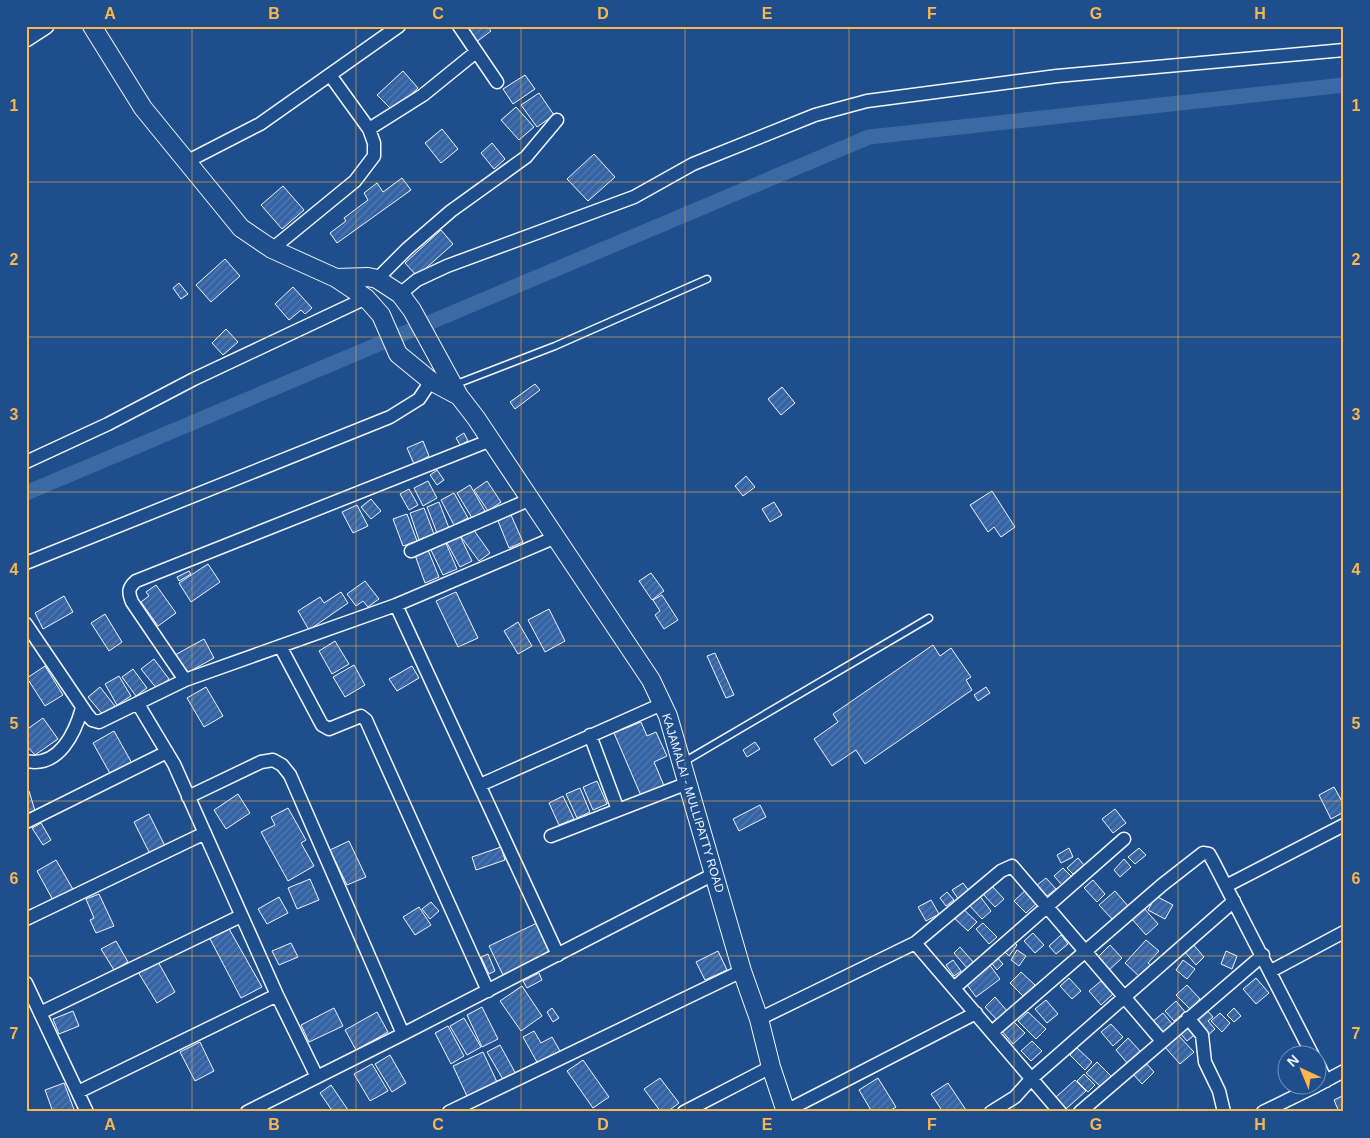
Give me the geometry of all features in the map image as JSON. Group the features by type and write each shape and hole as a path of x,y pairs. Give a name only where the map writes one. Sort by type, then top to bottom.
{"main road":[{"name":"KAJAMALAI - MULLIPATTY ROAD","path":"92,26 143,108 241,228 272,249 336,278 366,298 381,315 398,354 432,381 456,391"},
{"name":"KAJAMALAI - MULLIPATTY ROAD","path":"336,278 364,277 377,279 400,294 412,310 456,391 652,680 682,763 742,971 759,1019 771,1067 786,1111"}],"street":[{"path":"26,39 46,26"},
{"path":"186,162 260,124 399,26"},
{"path":"459,26 497,82"},
{"path":"400,294 417,280 446,266 634,197 693,164 742,143 815,115 858,103 1056,76 1344,50"},
{"path":"369,129 423,95 476,52"},
{"path":"272,249 354,182 366,169 374,156 374,143 369,129 330,75"},
{"path":"377,279 407,249 451,211 526,156 557,120"},
{"path":"26,462 108,424 194,379 366,298"},
{"path":"26,563 390,417 419,399 432,381"},
{"path":"185,680 132,602 128,593 129,587 136,581 491,440"},
{"path":"411,551 530,499"},
{"path":"26,624 82,708 92,720 99,722 185,680 396,605 556,537"},
{"path":"396,605 558,955"},
{"path":"280,646 322,725 329,729 361,716 366,720 488,991"},
{"path":"138,704 167,752 277,995 317,1077"},
{"path":"480,785 662,704"},
{"path":"26,760 43,760 58,752 68,743 76,730 82,708"},
{"path":"590,735 618,810"},
{"path":"26,822 167,752"},
{"path":"188,797 261,762 273,760 282,765 290,775 403,1034"},
{"path":"551,836 688,783"},
{"path":"1226,886 1344,825"},
{"path":"26,920 204,833"},
{"path":"954,988 1124,839"},
{"path":"992,1032 1203,852 1208,854 1226,886 1308,1046"},
{"path":"759,1019 915,943 1007,867 1012,866 1162,1041"},
{"path":"255,1110 714,874"},
{"path":"991,1112 1015,1097 1032,1078 1234,901"},
{"path":"40,1013 241,916"},
{"path":"1271,971 1344,932"},
{"path":"915,943 1060,1112"},
{"path":"1080,1112 1262,955"},
{"path":"449,1112 742,971"},
{"path":"26,983 87,1112"},
{"path":"78,1092 277,995"},
{"path":"786,1111 976,1013"},
{"path":"1188,1018 1202,1035 1205,1062 1220,1091 1224,1112"},
{"path":"684,1112 771,1067"},
{"path":"1328,1080 1344,1071"},
{"path":"1263,1112 1296,1096"}],"lane":[{"path":"456,391 706,279"},
{"path":"682,763 929,618"}],"building":[{"path":"463,26 487,26 491,31 475,43"},
{"path":"403,71 418,88 393,111 377,95"},
{"path":"525,75 535,89 513,104 503,89"},
{"path":"539,93 554,115 537,127 521,105"},
{"path":"516,107 534,127 519,140 501,120"},
{"path":"442,129 458,149 441,163 425,143"},
{"path":"492,143 505,159 494,169 481,153"},
{"path":"594,154 615,177 588,201 567,179"},
{"path":"402,178 411,190 337,243 330,233 346,221 344,218 368,200 364,193 377,183 383,192"},
{"path":"283,186 304,210 282,229 261,205"},
{"path":"441,230 453,244 417,276 405,263"},
{"path":"225,259 240,276 211,302 196,285"},
{"path":"179,283 188,294 181,299 173,288"},
{"path":"293,287 312,308 305,314 301,310 289,320 275,304"},
{"path":"226,329 238,342 223,355 212,343"},
{"path":"535,384 540,390 515,409 510,402"},
{"path":"782,387 795,403 781,415 768,399"},
{"path":"464,433 468,441 460,445 456,438"},
{"path":"423,441 429,456 414,464 407,448"},
{"path":"437,470 444,480 437,485 430,475"},
{"path":"746,476 755,487 743,496 735,486"},
{"path":"428,481 437,498 423,506 414,488"},
{"path":"487,481 501,502 488,511 474,490"},
{"path":"470,485 485,511 472,518 457,493"},
{"path":"409,489 418,505 409,510 400,494"},
{"path":"992,491 1015,527 1001,537 994,527 988,532 970,505"},
{"path":"454,493 468,518 454,525 441,500"},
{"path":"371,499 381,511 371,519 361,507"},
{"path":"439,502 449,528 437,533 427,507"},
{"path":"774,502 782,515 770,522 762,509"},
{"path":"357,505 368,526 353,533 342,512"},
{"path":"424,508 434,534 419,540 410,513"},
{"path":"407,514 417,541 403,546 393,519"},
{"path":"511,515 523,542 509,548 498,521"},
{"path":"473,529 490,553 479,561 461,537"},
{"path":"460,536 472,561 460,567 447,543"},
{"path":"445,541 457,569 443,575 430,548"},
{"path":"428,550 439,577 425,583 415,555"},
{"path":"208,564 220,582 191,602 179,583"},
{"path":"189,571 191,574 179,581 177,577"},
{"path":"651,573 664,591 652,600 639,581"},
{"path":"365,581 379,599 368,607 363,601 356,606 347,594"},
{"path":"156,585 176,613 158,626 141,602 149,596 146,592"},
{"path":"341,592 348,603 309,630 298,611 320,597 324,603"},
{"path":"456,592 478,638 458,647 436,601"},
{"path":"662,595 678,620 664,629 655,615 660,611 653,600"},
{"path":"64,596 73,612 43,629 35,613"},
{"path":"549,609 565,641 545,652 528,620"},
{"path":"105,614 122,642 109,651 91,623"},
{"path":"518,622 532,646 518,654 504,631"},
{"path":"204,639 214,658 185,674 175,655"},
{"path":"335,641 349,664 332,674 319,651"},
{"path":"933,645 940,656 951,648 971,677 966,680 972,690 865,764 856,750 832,766 814,739 838,722 833,714"},
{"path":"715,653 734,695 726,698 707,656"},
{"path":"154,659 169,679 157,689 141,669"},
{"path":"354,665 365,685 345,697 333,677"},
{"path":"45,666 63,695 45,706 27,678"},
{"path":"412,666 419,678 397,691 389,679"},
{"path":"133,669 147,688 136,696 122,677"},
{"path":"119,676 131,696 117,705 105,684"},
{"path":"100,687 115,706 103,715 88,697"},
{"path":"206,687 223,716 204,727 187,698"},
{"path":"986,687 990,693 978,701 974,695"},
{"path":"43,718 58,739 35,755 26,745 26,730"},
{"path":"641,722 647,736 656,732 667,756 654,762 665,788 642,798 614,733"},
{"path":"114,731 133,765 112,777 93,743"},
{"path":"755,742 760,749 747,757 743,750"},
{"path":"597,781 607,804 593,810 583,787"},
{"path":"1334,787 1344,805 1344,812 1331,819 1319,795"},
{"path":"580,788 590,812 577,818 566,794"},
{"path":"29,791 36,814 26,817 26,792"},
{"path":"238,794 250,813 226,829 214,810"},
{"path":"563,796 574,819 559,825 549,803"},
{"path":"760,805 766,817 739,831 733,819"},
{"path":"288,808 306,840 301,843 314,866 288,881 261,832 275,825 271,817"},
{"path":"1115,809 1126,823 1113,833 1102,819"},
{"path":"149,814 165,846 150,854 134,822"},
{"path":"41,823 51,840 43,845 32,828"},
{"path":"349,841 366,877 347,885 330,850"},
{"path":"501,847 505,860 476,870 472,857"},
{"path":"1069,848 1073,857 1061,863 1057,855"},
{"path":"1139,848 1146,855 1135,864 1128,857"},
{"path":"1078,858 1084,865 1073,874 1067,868"},
{"path":"1124,859 1131,867 1120,877 1114,870"},
{"path":"56,860 74,891 54,902 37,871"},
{"path":"1063,868 1071,876 1062,885 1054,876"},
{"path":"1046,878 1056,889 1046,897 1036,886"},
{"path":"310,879 319,900 297,909 288,888"},
{"path":"1093,880 1105,894 1097,902 1084,888"},
{"path":"963,883 970,892 959,900 952,890"},
{"path":"992,886 1004,899 995,907 983,894"},
{"path":"1028,888 1039,901 1026,913 1014,901"},
{"path":"1115,891 1128,906 1113,920 1099,905"},
{"path":"947,892 954,900 946,906 940,898"},
{"path":"99,894 114,926 96,933 90,920 94,918 86,899"},
{"path":"979,895 991,911 982,919 969,905"},
{"path":"1156,896 1173,905 1165,919 1148,910"},
{"path":"279,897 288,913 267,924 258,909"},
{"path":"931,900 939,914 926,921 918,907"},
{"path":"431,902 439,911 430,919 422,909"},
{"path":"419,907 431,925 415,935 403,917"},
{"path":"961,907 977,922 968,931 952,916"},
{"path":"1143,907 1158,924 1146,935 1131,918"},
{"path":"537,923 551,951 503,975 489,946"},
{"path":"983,923 997,937 989,944 976,929"},
{"path":"228,927 262,987 241,998 209,937"},
{"path":"1033,933 1044,945 1035,953 1024,941"},
{"path":"1061,935 1068,944 1056,954 1049,946"},
{"path":"1146,940 1159,951 1148,963 1153,967 1142,979 1125,963"},
{"path":"116,941 128,962 114,970 101,949"},
{"path":"1012,941 1017,945 1009,956 1004,951"},
{"path":"291,943 298,957 279,965 272,951"},
{"path":"1192,943 1204,957 1196,965 1184,951"},
{"path":"1110,945 1122,958 1107,972 1095,960"},
{"path":"960,947 974,963 968,969 954,953"},
{"path":"1017,950 1026,956 1019,966 1011,960"},
{"path":"718,951 727,970 705,980 696,962"},
{"path":"1226,951 1237,956 1232,969 1221,964"},
{"path":"488,954 495,971 489,974 481,957"},
{"path":"996,956 1003,964 997,970 990,961"},
{"path":"157,960 175,992 157,1003 138,972"},
{"path":"953,960 961,971 954,976 946,965"},
{"path":"1183,960 1195,969 1187,979 1176,970"},
{"path":"989,964 1000,979 976,997 965,982"},
{"path":"1021,972 1035,985 1024,997 1010,983"},
{"path":"539,973 542,980 527,988 523,981"},
{"path":"1069,978 1081,991 1072,999 1060,986"},
{"path":"1256,978 1269,993 1256,1004 1243,989"},
{"path":"1101,981 1113,994 1101,1005 1089,991"},
{"path":"1187,985 1200,999 1190,1009 1176,995"},
{"path":"522,986 542,1016 521,1031 500,1001"},
{"path":"995,997 1008,1012 998,1021 985,1007"},
{"path":"1046,1000 1058,1014 1047,1023 1035,1009"},
{"path":"1176,1001 1185,1012 1174,1021 1165,1011"},
{"path":"482,1007 498,1039 482,1047 467,1015"},
{"path":"334,1008 343,1026 309,1042 301,1025"},
{"path":"552,1008 559,1018 553,1022 547,1012"},
{"path":"1205,1008 1213,1017 1208,1021 1215,1029 1207,1036 1193,1019"},
{"path":"1234,1008 1241,1016 1234,1022 1227,1015"},
{"path":"73,1011 79,1026 59,1034 53,1019"},
{"path":"377,1012 388,1032 356,1050 345,1030"},
{"path":"1028,1012 1046,1029 1036,1039 1018,1021"},
{"path":"1163,1013 1174,1026 1163,1035 1152,1022"},
{"path":"1220,1013 1230,1023 1222,1032 1211,1021"},
{"path":"464,1018 481,1047 467,1055 450,1026"},
{"path":"1013,1021 1025,1033 1013,1044 1002,1031"},
{"path":"1111,1024 1123,1037 1113,1046 1101,1032"},
{"path":"1190,1025 1197,1033 1187,1041 1180,1033"},
{"path":"448,1026 464,1056 451,1064 435,1033"},
{"path":"534,1031 541,1043 552,1037 560,1051 538,1064 523,1037"},
{"path":"1177,1034 1194,1052 1180,1064 1164,1046"},
{"path":"1128,1038 1141,1052 1128,1064 1116,1050"},
{"path":"1032,1041 1042,1051 1031,1061 1021,1051"},
{"path":"200,1042 214,1071 195,1081 180,1052"},
{"path":"500,1045 516,1074 504,1081 487,1052"},
{"path":"1077,1048 1092,1062 1085,1070 1070,1055"},
{"path":"483,1052 497,1082 467,1096 453,1066"},
{"path":"390,1055 406,1083 392,1092 375,1064"},
{"path":"583,1060 609,1097 593,1108 567,1071"},
{"path":"1097,1062 1111,1076 1101,1087 1086,1073"},
{"path":"1145,1062 1154,1072 1142,1084 1133,1074"},
{"path":"372,1064 388,1091 370,1101 354,1074"},
{"path":"1084,1074 1095,1085 1088,1092 1077,1081"},
{"path":"660,1078 679,1103 667,1112 661,1112 644,1089"},
{"path":"878,1078 896,1107 888,1112 872,1112 859,1090"},
{"path":"1075,1080 1086,1091 1066,1109 1056,1097"},
{"path":"64,1083 75,1112 53,1112 45,1090"},
{"path":"948,1083 966,1110 964,1112 943,1112 931,1094"},
{"path":"331,1085 348,1110 333,1112 320,1093"},
{"path":"1344,1095 1344,1112 1339,1112 1334,1100"}],"waterway":[{"path":"26,493 869,137 1344,85"}]}
